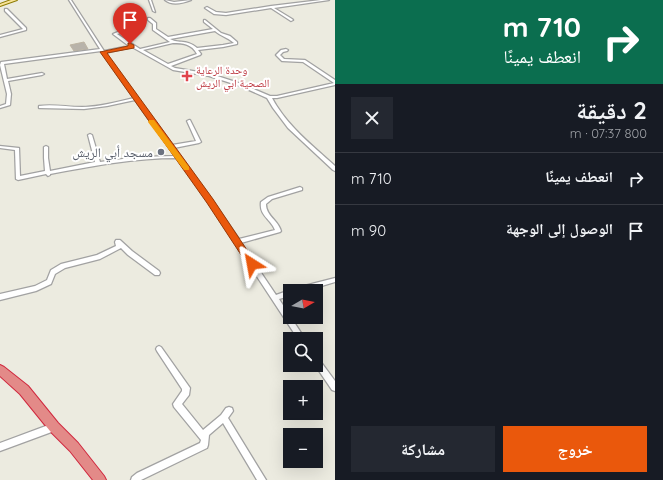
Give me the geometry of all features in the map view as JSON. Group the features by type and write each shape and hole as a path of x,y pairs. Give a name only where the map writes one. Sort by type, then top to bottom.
{"highway":[{"path":"0,370 24,390 54,427 74,447 100,480"}],"main road":[{"path":"0,5 15,0"}],"street":[{"path":"70,0 103,51 237,242 297,332"},
{"path":"150,0 154,11"},
{"path":"166,0 174,3 190,0"},
{"path":"206,8 215,13 226,14 328,0"},
{"path":"271,7 291,20"},
{"path":"0,36 25,30 6,10"},
{"path":"149,19 154,24 154,29 169,38 172,42"},
{"path":"140,50 172,42 187,43 197,49 236,44 236,42 215,30 205,21"},
{"path":"169,38 215,30"},
{"path":"123,31 115,34 132,46 168,66 226,80 269,97 278,97 335,83"},
{"path":"0,108 8,105 9,94 1,64 132,46"},
{"path":"168,66 179,60 199,55 197,49"},
{"path":"286,50 282,51 278,55 283,60 304,61 335,83"},
{"path":"6,80 42,74"},
{"path":"269,97 283,118 335,168"},
{"path":"40,107 69,106 78,108 115,104 136,99"},
{"path":"171,148 199,142 189,121"},
{"path":"90,135 98,163"},
{"path":"0,147 17,149 18,178 48,174 98,163 148,157 178,157"},
{"path":"46,147 48,174"},
{"path":"237,242 278,231 277,226 265,213 263,203 270,198 300,189"},
{"path":"0,297 36,288 49,282 53,272 63,266 98,257 119,246 118,242 157,273"},
{"path":"321,284 335,280"},
{"path":"274,298 283,295"},
{"path":"159,349 186,388 186,392 177,404 204,438"},
{"path":"323,370 335,387"},
{"path":"135,480 140,476 204,445 205,433 226,415 262,480"},
{"path":"0,446 54,427"}],"building":[{"path":"84,42 88,49 74,51 70,45"}],"slow traffic":[{"path":"152,122 186,169"}],"place":[{"name":"وحدة الرعاية الصحية ابي الريش","path":"187,76"},
{"name":"مسجد أبي الريش","path":"161,152"}],"route":[{"path":"130,44 132,46 103,52 153,124 210,201 252,264"}]}
